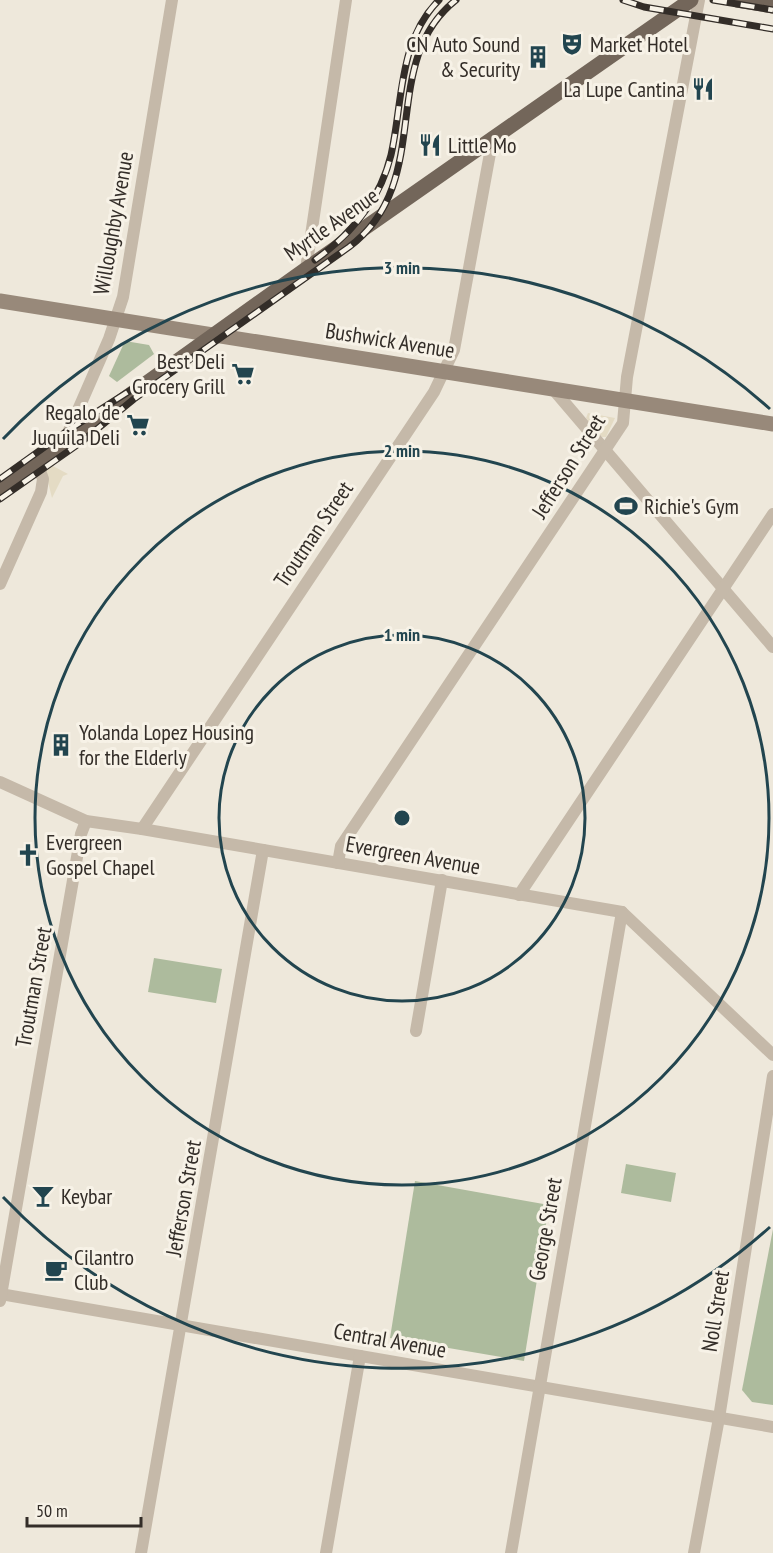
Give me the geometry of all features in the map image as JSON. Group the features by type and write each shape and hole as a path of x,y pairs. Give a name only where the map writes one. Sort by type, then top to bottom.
{"main road":[{"name":"Myrtle Avenue","path":"0,488 306,269 691,0"},
{"path":"737,0 773,6"},
{"name":"Bushwick Avenue","path":"0,301 773,424"}],"street":[{"name":"Willoughby Avenue","path":"63,443 116,319 123,297 172,0"},
{"path":"306,269 346,0"},
{"name":"Jefferson Street","path":"338,863 341,846 623,423 627,377 699,0"},
{"name":"Troutman Street","path":"142,829 434,392 454,350 494,137"},
{"path":"553,389 773,647"},
{"path":"0,584 41,492 43,478 37,462"},
{"path":"519,895 773,514"},
{"name":"Evergreen Avenue","path":"0,782 86,821 622,912"},
{"name":"Troutman Street","path":"0,1297 77,857 86,821"},
{"name":"Jefferson Street","path":"141,1553 222,1097 263,850"},
{"path":"416,1031 442,880"},
{"path":"622,912 773,1055"},
{"name":"George Street","path":"511,1553 622,912"},
{"name":"Noll Street","path":"694,1553 719,1418 773,1076"},
{"name":"Central Avenue","path":"0,1297 181,1325 773,1427"},
{"path":"326,1553 360,1356"}],"green space":[{"path":"125,341 149,345 154,354 117,382 109,376"},
{"path":"154,958 222,969 216,1003 148,992"},
{"path":"626,1164 676,1173 671,1202 621,1193"},
{"path":"415,1181 549,1205 524,1361 390,1338"},
{"path":"773,1229 773,1405 752,1402 742,1390"}],"shaded area":[{"path":"588,413 615,418 606,437 602,437 586,418"},
{"path":"51,465 68,474 63,476 52,498 45,470"}],"railway":[{"path":"315,260 353,227 380,187 391,155 409,53 426,16 439,0"},
{"path":"0,499 80,443 134,399 349,247 376,220 392,189 418,56 432,26 456,0"},
{"path":"623,0 644,7 773,29"},
{"path":"713,0 773,10"},
{"path":"0,479 67,431 142,383"}],"place":[{"name":"Market Hotel","path":"572,44"},
{"name":"CN Auto Sound & Security","path":"538,57"},
{"name":"La Lupe Cantina","path":"703,89"},
{"name":"Little Mo","path":"430,145"},
{"name":"Best Deli Grocery Grill","path":"243,374"},
{"name":"Regalo de Juquila Deli","path":"138,425"},
{"name":"Richie's Gym","path":"626,506"},
{"name":"Yolanda Lopez Housing for the Elderly","path":"61,745"},
{"name":"Evergreen Gospel Chapel","path":"28,855"},
{"name":"Keybar","path":"43,1196"},
{"name":"Cilantro Club","path":"56,1270"}]}
